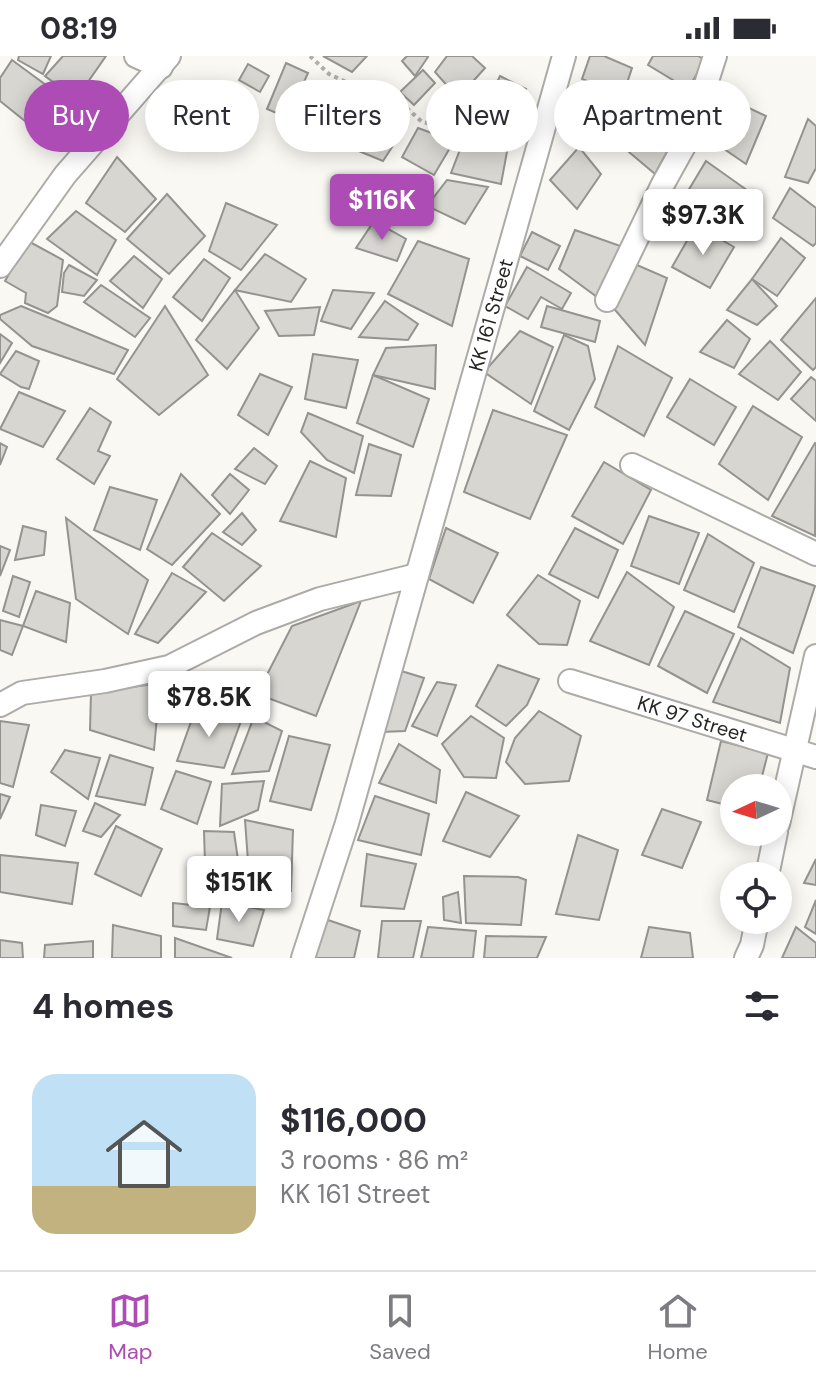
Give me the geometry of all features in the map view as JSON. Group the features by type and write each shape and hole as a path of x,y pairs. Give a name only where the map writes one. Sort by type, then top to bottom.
{"street":[{"path":"0,266 65,175 165,62 136,56"},
{"name":"KK 161 Street","path":"303,958 347,823 564,56"},
{"path":"607,300 689,137 715,56"},
{"path":"632,465 816,554"},
{"path":"0,705 22,693 94,683 169,667 256,623 320,599 417,575"},
{"path":"789,774 816,656"},
{"name":"KK 97 Street","path":"570,681 816,757"},
{"path":"746,958 754,934"}],"path":[{"path":"310,56 329,74 363,90 396,98 422,122 541,138"}],"building":[{"path":"19,56 51,56 43,74 18,60"},
{"path":"63,56 106,56 89,80 50,80 45,76"},
{"path":"323,56 367,56 352,72"},
{"path":"407,56 428,57 415,76 402,61"},
{"path":"447,56 472,56 485,68 474,80 442,80 435,72"},
{"path":"590,56 604,56 632,68 628,80 582,79"},
{"path":"653,56 698,56 705,60 693,80 673,80 648,65"},
{"path":"12,60 39,80 24,80 24,120 0,101 0,78"},
{"path":"286,63 308,73 305,80 279,80"},
{"path":"248,64 269,76 260,92 259,80 239,80"},
{"path":"423,70 432,80 426,80 426,92 414,105 410,101 410,82"},
{"path":"275,90 275,112 267,109"},
{"path":"751,109 766,116 751,152"},
{"path":"808,119 816,126 816,168 808,183 785,177"},
{"path":"418,128 426,131 426,152 448,152 434,175 402,157 405,152 410,152 410,142"},
{"path":"361,152 389,152 383,161"},
{"path":"459,152 507,152 501,184 451,173"},
{"path":"575,152 583,152 601,174 577,209 550,180"},
{"path":"629,152 667,152 655,174"},
{"path":"728,152 751,152 746,164"},
{"path":"117,157 156,199 125,232 86,203"},
{"path":"706,161 751,193 727,237 679,206"},
{"path":"447,180 488,187 465,224 427,206"},
{"path":"790,188 816,208 816,243 813,246 773,218"},
{"path":"167,194 205,236 169,274 127,239"},
{"path":"226,203 277,225 241,270 209,251"},
{"path":"76,211 116,240 97,275 47,239"},
{"path":"374,221 406,239 397,261 356,248"},
{"path":"696,225 734,247 710,288 672,267"},
{"path":"575,230 626,248 597,297 559,269"},
{"path":"532,232 560,246 548,270 520,256"},
{"path":"781,238 805,258 777,296 752,279"},
{"path":"28,241 63,260 57,306 48,313 25,303 26,293 5,281"},
{"path":"418,241 469,259 452,326 388,294"},
{"path":"265,254 306,279 291,302 235,290"},
{"path":"134,256 162,279 143,308 110,281"},
{"path":"204,259 230,278 202,321 173,297"},
{"path":"630,262 667,278 645,345 610,304"},
{"path":"69,265 97,280 84,296 62,292 64,273"},
{"path":"527,267 571,293 562,309 541,297 528,319 505,306"},
{"path":"752,279 777,306 757,325 727,310"},
{"path":"101,285 150,318 135,337 84,302"},
{"path":"235,290 259,328 227,369 196,340"},
{"path":"333,290 374,293 351,329 321,321"},
{"path":"816,298 816,367 813,370 781,340"},
{"path":"385,301 418,324 408,340 359,337"},
{"path":"21,306 128,350 114,374 32,346 0,319 0,315"},
{"path":"165,306 208,375 159,415 117,379"},
{"path":"547,306 600,321 595,342 541,327"},
{"path":"320,307 314,335 279,336 265,311"},
{"path":"727,320 750,339 734,368 700,352"},
{"path":"520,331 553,347 531,404 484,372"},
{"path":"0,334 12,343 0,363"},
{"path":"564,335 588,346 595,379 569,430 534,411"},
{"path":"770,341 801,372 778,400 739,374"},
{"path":"436,345 435,389 373,375 386,348"},
{"path":"618,346 672,378 644,436 595,407"},
{"path":"16,351 39,361 29,389 0,374"},
{"path":"313,354 358,360 346,408 305,399"},
{"path":"260,374 292,387 268,435 238,415"},
{"path":"373,375 429,399 413,447 357,423"},
{"path":"811,377 816,381 816,421 791,399"},
{"path":"690,379 736,407 714,445 667,417"},
{"path":"19,392 65,411 43,447 0,429"},
{"path":"753,406 802,437 768,500 719,464"},
{"path":"90,408 111,422 98,451 110,456 94,484 57,459"},
{"path":"493,410 567,435 530,519 464,492"},
{"path":"308,413 363,436 354,473 327,460 301,432"},
{"path":"0,443 7,447 0,465"},
{"path":"369,444 401,455 391,496 356,495"},
{"path":"816,444 815,536 772,516"},
{"path":"254,448 277,466 265,484 235,469"},
{"path":"310,461 346,478 336,537 280,521"},
{"path":"604,462 651,490 623,544 572,516"},
{"path":"181,474 220,514 172,565 147,549"},
{"path":"230,474 249,490 230,514 212,495"},
{"path":"110,487 157,500 140,550 94,530"},
{"path":"242,513 256,530 242,545 223,532"},
{"path":"649,516 699,533 679,584 631,566"},
{"path":"66,518 148,580 128,634 76,599"},
{"path":"23,526 46,532 44,555 15,560"},
{"path":"446,528 498,553 473,603 429,579"},
{"path":"575,528 618,550 598,598 549,574"},
{"path":"212,533 261,566 224,601 183,567"},
{"path":"708,534 754,563 734,612 684,590"},
{"path":"0,546 10,550 0,576"},
{"path":"761,567 815,586 793,653 738,627"},
{"path":"627,572 674,607 649,665 590,641"},
{"path":"172,573 206,592 158,643 135,634"},
{"path":"538,575 580,601 567,645 539,644 507,615"},
{"path":"13,576 30,582 19,617 3,611"},
{"path":"36,591 70,603 66,642 23,626"},
{"path":"361,601 316,716 257,694 292,626"},
{"path":"685,611 734,634 707,693 658,666"},
{"path":"0,620 23,626 12,655 0,650"},
{"path":"741,638 790,668 780,723 713,702"},
{"path":"498,665 539,679 527,705 506,726 476,706"},
{"path":"398,670 424,678 405,731 382,732"},
{"path":"437,682 456,685 437,736 412,726"},
{"path":"160,683 154,750 90,730 91,693"},
{"path":"197,705 241,721 224,768 177,761"},
{"path":"539,711 581,736 569,781 525,784 506,762 515,738"},
{"path":"471,716 504,738 496,778 464,777 442,744"},
{"path":"254,717 282,731 269,771 232,774"},
{"path":"0,721 29,725 13,787 0,783"},
{"path":"289,736 330,745 311,810 270,801"},
{"path":"721,741 768,753 763,774 720,774 720,803 707,800"},
{"path":"399,744 440,770 436,803 379,783"},
{"path":"65,750 100,758 88,799 51,772"},
{"path":"110,755 153,768 145,805 96,796"},
{"path":"176,771 211,782 197,824 161,809"},
{"path":"264,781 258,810 220,826 222,784"},
{"path":"466,792 519,816 490,857 443,841"},
{"path":"0,794 10,797 0,819"},
{"path":"375,796 429,814 421,855 358,840"},
{"path":"95,803 120,815 101,837 83,831"},
{"path":"41,805 76,811 65,846 36,835"},
{"path":"662,809 701,822 682,868 642,855"},
{"path":"245,820 293,830 291,891 250,889"},
{"path":"116,826 162,849 141,896 95,874"},
{"path":"204,831 234,832 238,860 205,864"},
{"path":"578,835 618,850 599,920 556,914"},
{"path":"367,854 416,864 404,909 361,906"},
{"path":"0,855 78,863 72,904 0,892"},
{"path":"816,859 816,885 804,883"},
{"path":"464,876 518,877 526,880 521,925 466,923"},
{"path":"458,892 461,923 444,920 443,897"},
{"path":"816,900 816,934 805,927"},
{"path":"222,902 264,910 253,946 217,939"},
{"path":"173,903 210,907 206,930 173,926"},
{"path":"328,920 360,931 354,958 311,958"},
{"path":"382,921 421,921 413,958 378,958"},
{"path":"113,925 161,936 161,958 112,958"},
{"path":"428,927 476,931 473,958 421,958"},
{"path":"649,927 690,933 693,958 641,958"},
{"path":"796,927 816,943 816,958 782,958"},
{"path":"486,936 546,937 537,958 484,958"},
{"path":"175,938 232,958 175,958"},
{"path":"0,940 22,943 23,958 0,958"},
{"path":"93,941 93,958 44,958 45,945"}]}
